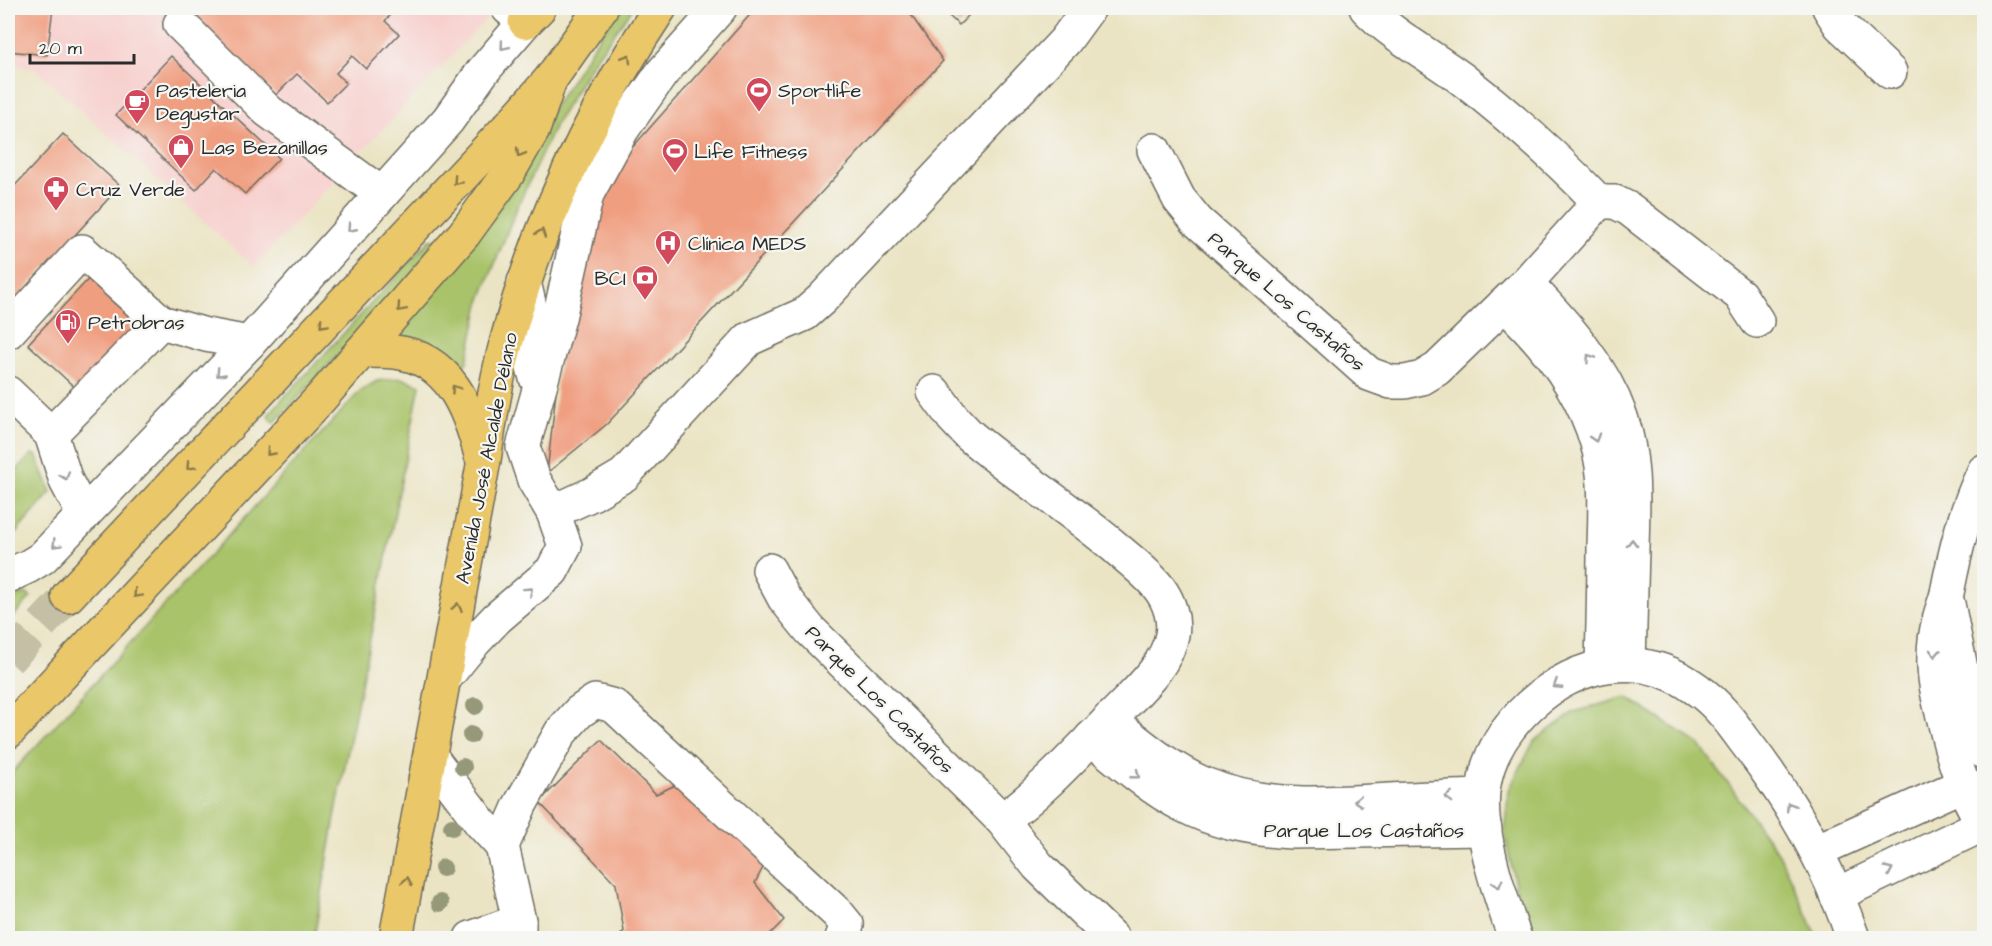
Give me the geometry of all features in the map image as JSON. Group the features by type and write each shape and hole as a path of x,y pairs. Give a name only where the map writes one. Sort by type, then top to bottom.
{"main road":[{"path":"68,596 513,122 550,80 602,8"},
{"name":"Avenida José Alcalde Délano","path":"396,939 445,678 493,402 506,342 524,282 562,180 628,55 660,8"},
{"path":"8,732 363,351 464,234 507,175 533,130 550,80"},
{"path":"363,351 396,352 411,356 426,362 445,376 455,388 469,415 483,463"}],"street":[{"path":"445,678 497,618 552,571 565,546 554,512 534,480 523,447 559,318 587,194 622,130 656,82 720,8"},
{"path":"554,512 624,475 749,339 805,314 822,299 1065,41 1089,8"},
{"path":"1366,8 1525,130 1599,202 1615,202 1629,209 1740,295 1757,321"},
{"path":"1829,8 1840,25 1890,72"},
{"path":"8,576 42,558 249,343 448,120 524,12"},
{"path":"180,24 268,111 382,194"},
{"name":"Parque Los Castaños","path":"1154,150 1179,199 1218,242 1332,339 1360,367 1378,378 1391,382 1406,382 1422,378 1437,369 1515,294 1599,202"},
{"path":"8,332 82,251 161,322 206,335 249,343"},
{"path":"524,282 530,307 533,367 540,391"},
{"path":"1515,294 1557,315 1585,351 1611,394 1621,418 1630,451 1633,485 1616,665 1652,667 1698,689 1717,705 1778,786 1816,851 1853,939"},
{"path":"51,434 161,322"},
{"path":"934,392 969,435 1094,530 1147,575 1166,599 1171,610 1173,634 1164,656 1136,692 1042,788 1002,820"},
{"path":"8,393 51,434 66,481 84,515"},
{"path":"1836,895 1984,825 1973,788 1945,727 1934,673 1937,628 1947,596 1953,557 1974,527 1984,471"},
{"name":"Parque Los Castaños","path":"769,570 784,598 810,630 1002,820 1038,866 1112,939"},
{"path":"1947,596 1965,688 1984,752"},
{"name":"Parque Los Castaños","path":"1515,939 1495,875 1485,829 1482,796 1488,768 1496,748 1521,714 1537,699 1568,678 1616,665"},
{"path":"502,846 520,805 561,732 579,712 595,701 614,706 838,914 847,925 842,939"},
{"name":"Parque Los Castaños","path":"1100,729 1143,747 1203,783 1261,801 1311,804 1482,796"},
{"name":"Parque Los Castaños","path":"1100,729 1151,787 1200,815 1230,825 1260,831 1292,832 1485,829"},
{"path":"430,757 480,822 502,846 519,930 471,939"},
{"path":"1816,851 1973,788"}],"shaded area":[{"path":"8,8 496,8 254,267 35,69 8,64"}],"green space":[{"path":"620,8 633,8 593,62 555,125 515,212 481,299 467,362 463,366 439,348 428,343 396,336 553,108 607,25"},
{"path":"435,239 439,242 422,266 274,423 268,415 430,240"},
{"path":"401,378 420,385 337,806 314,938 8,938 8,777 361,390 377,381"},
{"path":"32,454 36,455 51,492 8,539 8,466 15,472"},
{"path":"25,593 31,597 8,622 8,599"},
{"path":"1626,697 1699,744 1779,854 1818,938 1538,938 1516,889 1504,831 1509,790 1534,741 1574,712"}],"building":[{"path":"8,8 53,8 47,55 8,51"},
{"path":"185,8 397,8 385,21 399,34 366,69 352,56 336,73 346,83 327,102 297,74 276,95"},
{"name":"Clínica MEDS","path":"756,8 906,8 943,61 607,424 547,473 560,356 607,176"},
{"path":"940,8 976,8 959,25"},
{"path":"171,56 279,158 245,194 216,168 196,190 116,115"},
{"path":"63,134 120,186 8,308 8,193"},
{"path":"94,273 151,326 84,396 28,344"},
{"path":"601,740 656,794 682,782 769,856 755,883 784,920 766,938 618,938 624,931 616,884 539,802"}],"tunnel":[{"path":"8,660 68,596"}],"place":[{"name":"Sportlife","path":"759,113"},
{"name":"Pasteleria Degustar","path":"137,125"},
{"name":"Las Bezanillas","path":"181,170"},
{"name":"Life Fitness","path":"675,174"},
{"name":"Cruz Verde","path":"56,212"},
{"name":"Clínica MEDS","path":"668,266"},
{"name":"BCI","path":"645,301"},
{"name":"Petrobras","path":"68,345"}]}
